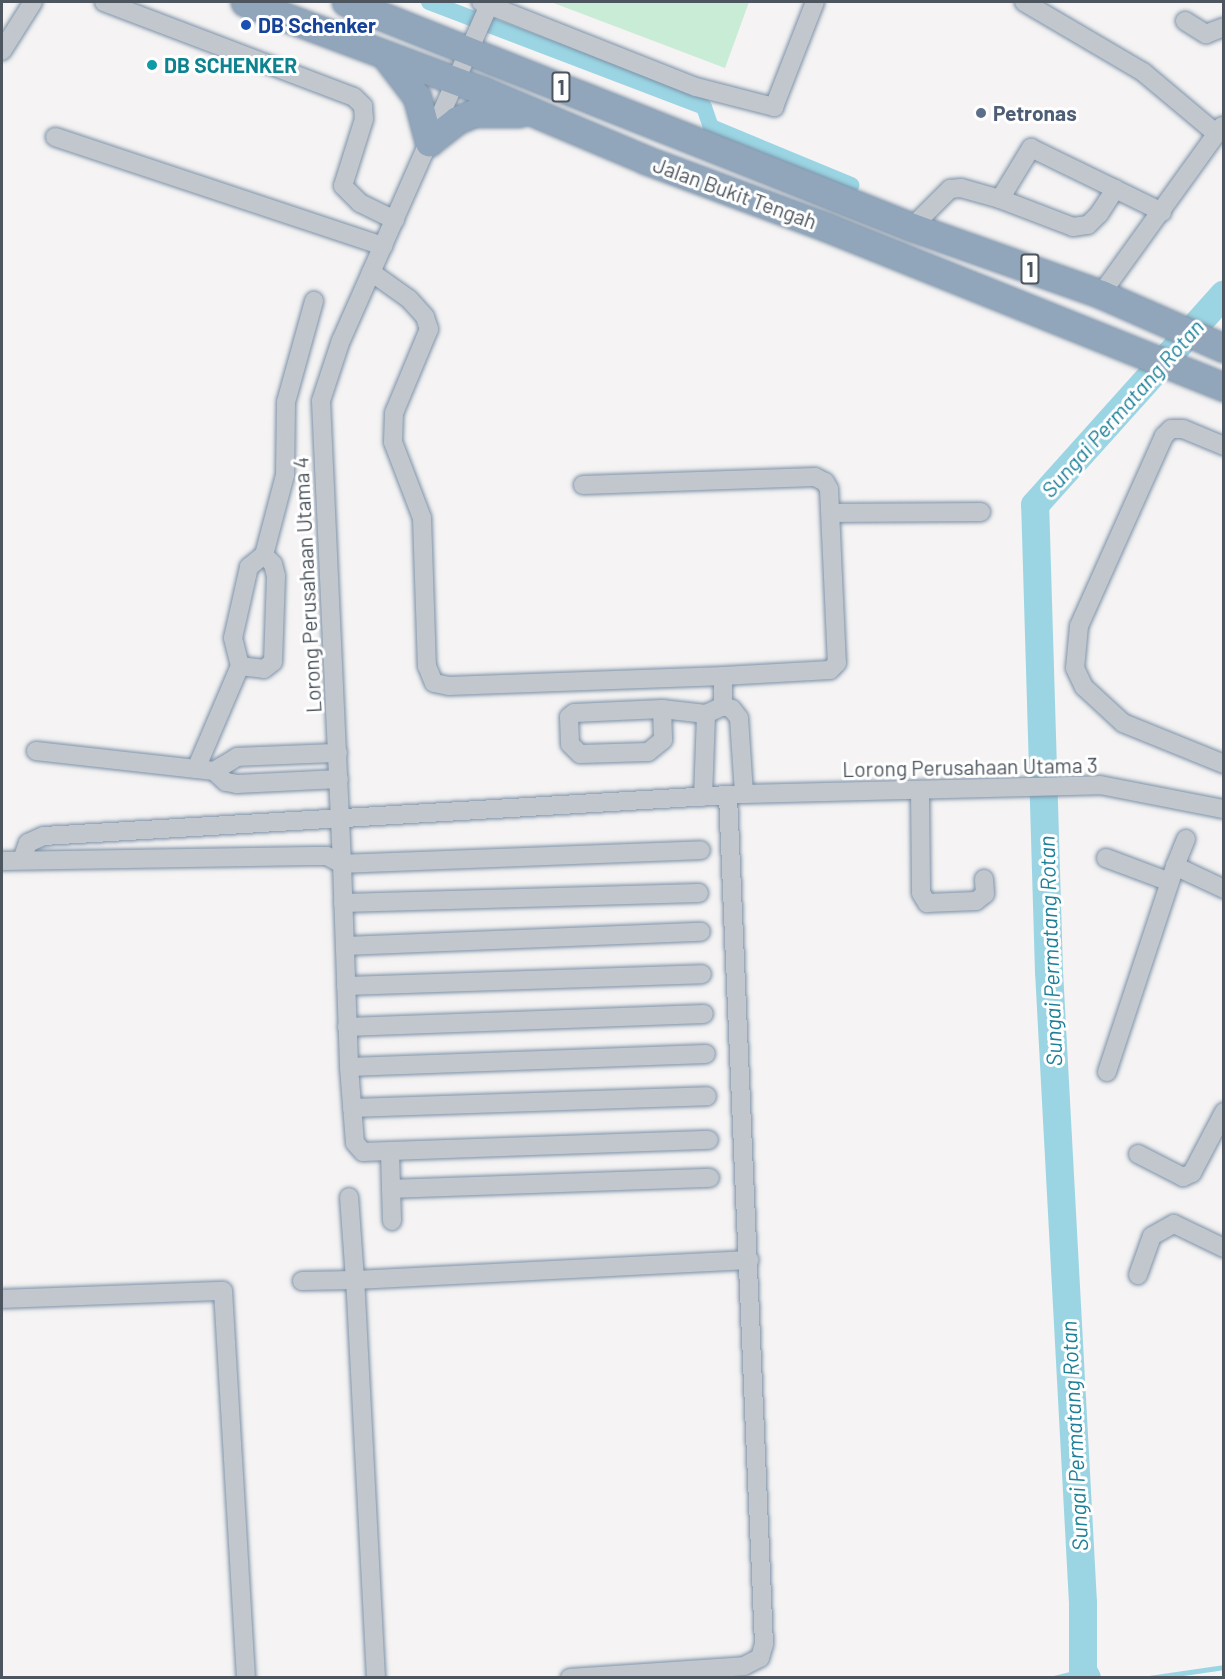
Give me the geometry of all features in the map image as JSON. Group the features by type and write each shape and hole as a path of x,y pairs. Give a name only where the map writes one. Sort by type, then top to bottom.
{"highway":[{"name":"Jalan Bukit Tengah","path":"245,2 456,81 1224,387"},
{"name":"Jalan Bukit Tengah","path":"346,2 480,21 912,227 1101,294 1212,343"},
{"path":"383,53 417,97 429,142 457,120 474,113 538,114"}],"street":[{"path":"2,51 33,2"},
{"path":"104,2 354,97 363,106 364,119 343,186 360,204 395,220"},
{"path":"480,21 696,87 774,107 815,2"},
{"path":"1024,2 1143,72 1220,129 1101,294"},
{"name":"Lorong Perusahaan Utama 4","path":"390,1153 358,1149 352,1108 321,401 341,340 456,81 480,21"},
{"path":"1185,21 1206,34 1224,27"},
{"path":"55,137 383,246"},
{"path":"1000,199 1031,148 1162,212"},
{"path":"912,227 950,189 961,188 1000,199 1073,227 1094,219 1115,189"},
{"path":"371,272 409,299 425,317 429,329 393,413 393,441 422,518 427,666 434,683 450,686 723,676 830,670 837,663 830,489 815,477 583,485"},
{"path":"205,770 240,666 233,638 249,567 264,555 285,475 286,402 314,301"},
{"path":"1224,446 1183,429 1172,429 1164,436 1079,626 1075,668 1084,687 1123,723 1224,764"},
{"path":"831,513 981,512"},
{"path":"240,666 264,669 273,662 276,576 273,564 264,555"},
{"path":"723,676 723,706"},
{"path":"663,709 663,740 648,752 580,754 570,744 569,717 574,713 663,709 706,714 723,706 732,709 739,718 723,795"},
{"path":"570,1677 744,1666 760,1658 764,1644 749,1260 723,795 706,714"},
{"path":"36,751 205,770 226,782 237,784 339,779"},
{"path":"205,770 237,756 338,753"},
{"name":"Lorong Perusahaan Utama 3","path":"723,795 1030,789 1100,785 1224,809"},
{"path":"920,790 921,892 927,903 976,901 985,894 984,879"},
{"path":"22,860 28,843 44,836 341,821 723,795"},
{"path":"1107,1072 1186,839"},
{"path":"2,861 327,856 342,864 701,850"},
{"path":"1106,858 1224,889"},
{"path":"343,903 699,893"},
{"path":"345,946 701,932"},
{"path":"346,986 702,974"},
{"path":"347,1027 704,1014"},
{"path":"349,1067 706,1054"},
{"path":"352,1108 707,1096"},
{"path":"1138,1154 1184,1177 1192,1173 1224,1112"},
{"path":"392,1221 390,1153 709,1140"},
{"path":"391,1189 710,1178"},
{"path":"349,1197 356,1280 376,1677"},
{"path":"1138,1275 1152,1236 1174,1224 1224,1248"},
{"path":"302,1281 749,1260"},
{"path":"2,1299 223,1291 246,1677"}],"green space":[{"path":"551,2 749,2 725,68"}],"waterway":[{"path":"429,2 704,107 711,127 851,185"},
{"name":"Sungai Permatang Rotan","path":"1087,1678 1083,1671 1083,1603 1049,972 1035,505 1224,294"},
{"path":"1149,1678 1224,1667"},
{"path":"1054,1678 1083,1671"}],"place":[{"name":"DB Schenker","path":"246,25"},
{"name":"DB SCHENKER","path":"152,65"},
{"name":"Petronas","path":"981,113"}]}
